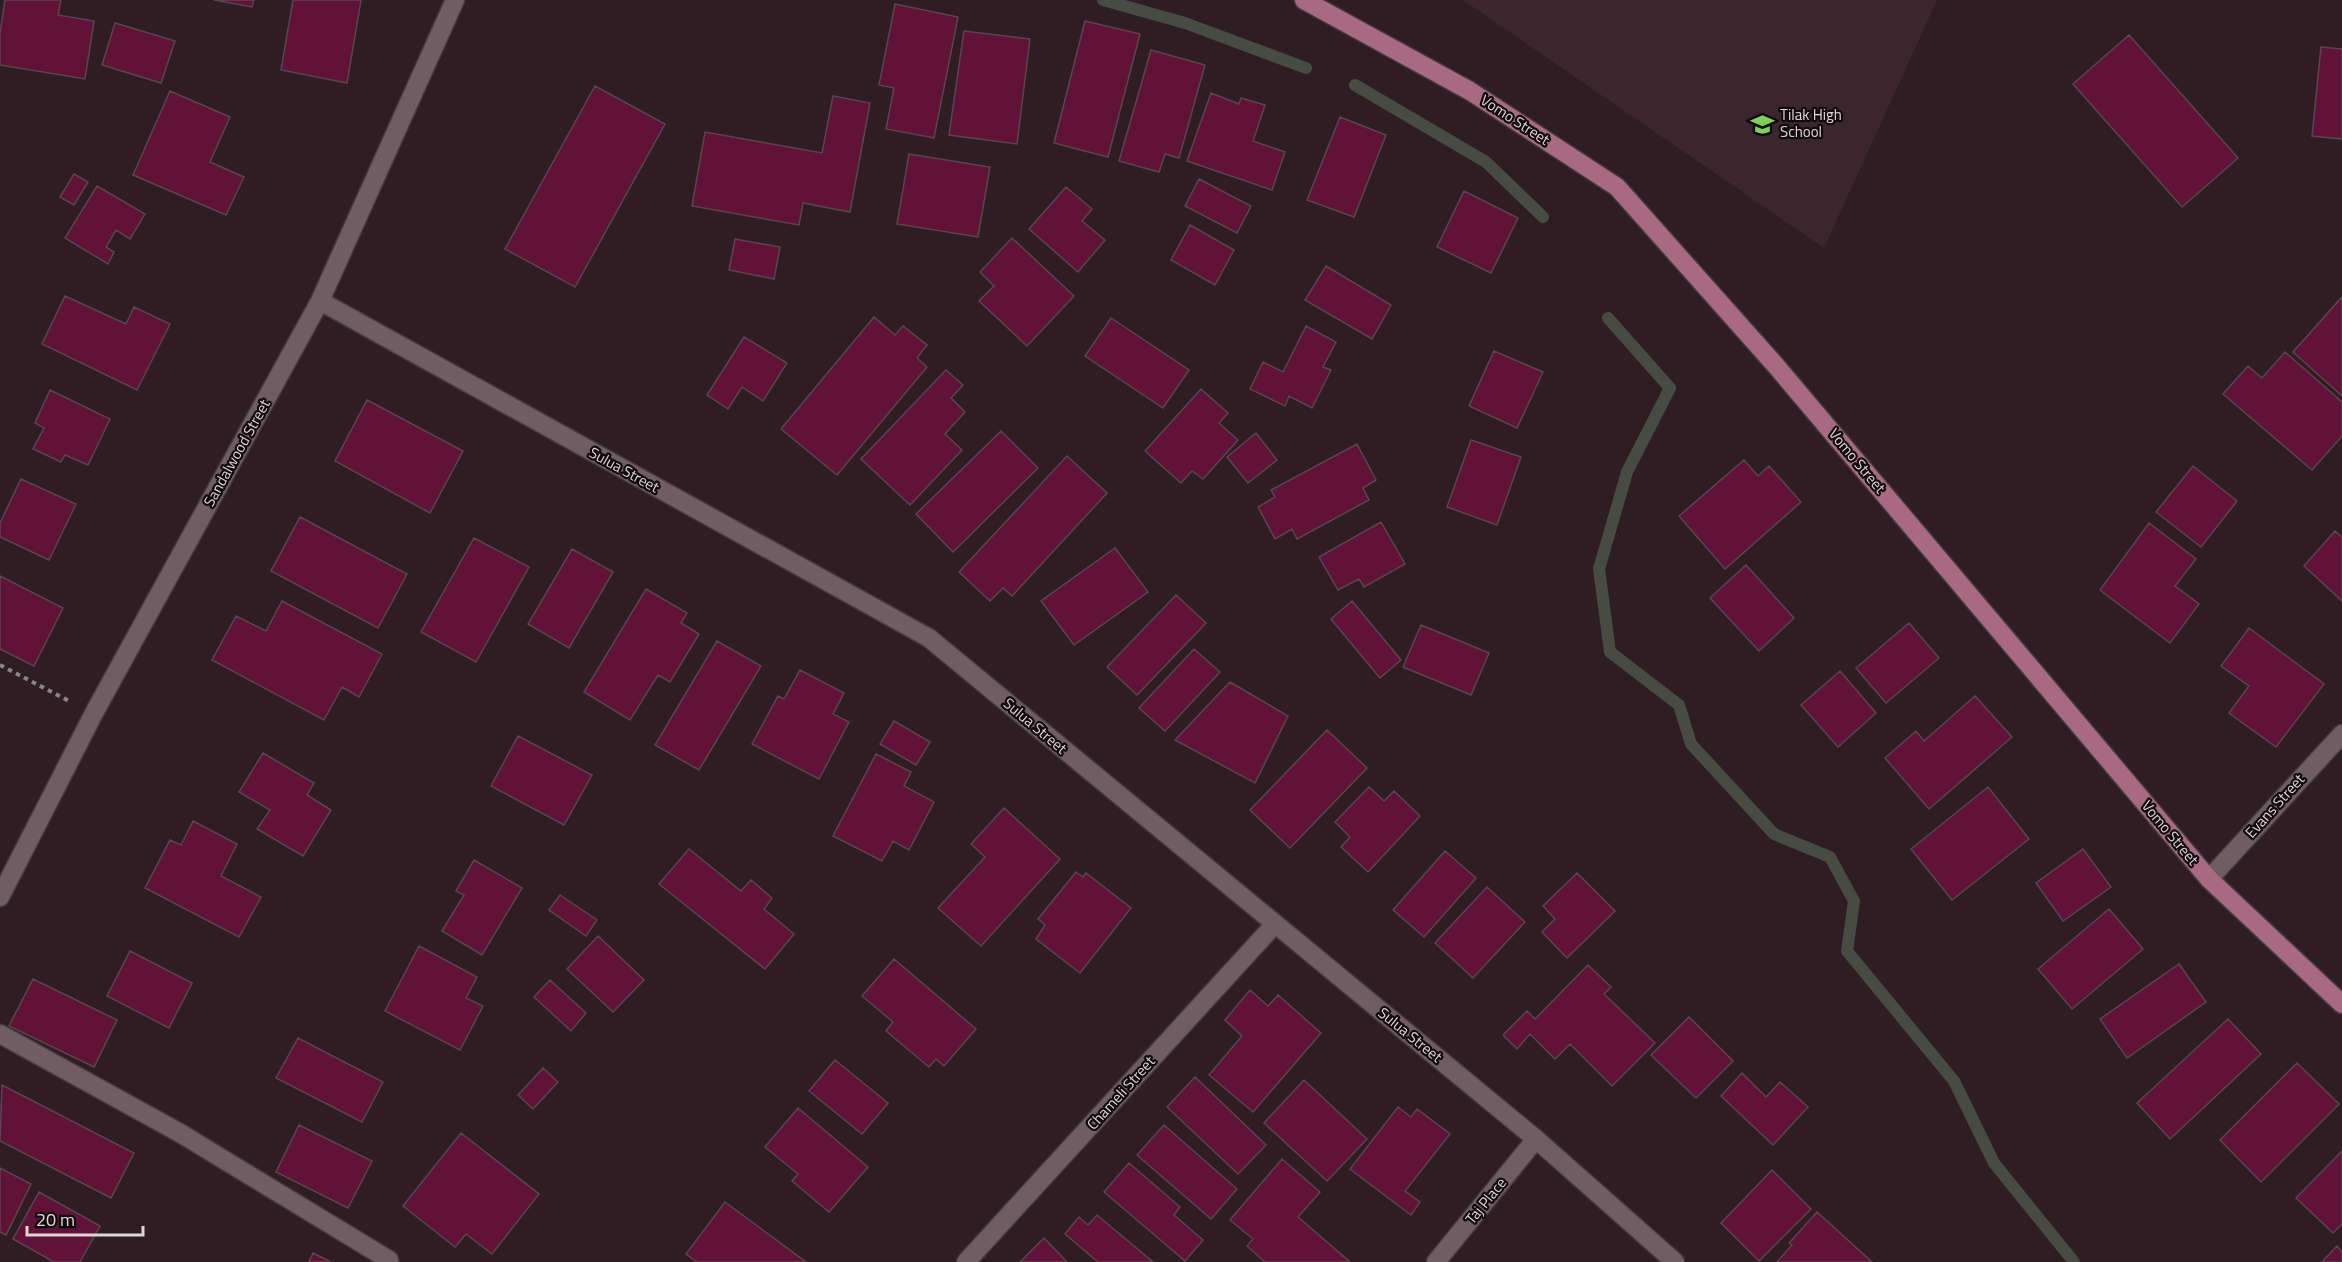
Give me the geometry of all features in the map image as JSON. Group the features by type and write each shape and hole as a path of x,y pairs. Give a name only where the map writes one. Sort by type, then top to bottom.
{"main road":[{"name":"Vomo Street","path":"1304,0 1470,91 1617,187 1777,367 2209,879 2342,1004"}],"street":[{"name":"Sandalwood Street","path":"0,897 94,714 320,301 455,0"},
{"name":"Sulua Street","path":"320,301 929,638 1536,1139 1675,1262"},
{"name":"Evans Street","path":"2209,879 2342,734"},
{"name":"Chameli Street","path":"966,1262 1275,924"},
{"path":"0,1034 180,1133 389,1260"},
{"name":"Taj Place","path":"1436,1262 1536,1139"}],"path":[{"path":"0,665 94,714"}],"shaded area":[{"name":"Tilak High School","path":"1463,0 1937,0 1824,248"}],"building":[{"path":"5,0 61,0 58,15 94,21 85,79 0,65 0,33"},
{"path":"214,0 254,0 252,7"},
{"path":"293,0 361,0 347,83 281,70"},
{"path":"895,4 958,17 934,138 886,129 894,88 879,85"},
{"path":"1085,21 1140,34 1108,157 1054,143"},
{"path":"115,23 175,41 161,83 102,65"},
{"path":"964,31 1030,39 1017,144 949,135"},
{"path":"2129,35 2238,158 2182,207 2073,84"},
{"path":"2321,47 2342,49 2342,139 2312,136"},
{"path":"1151,50 1205,65 1179,158 1165,154 1159,172 1119,161"},
{"path":"595,86 665,124 575,287 505,249"},
{"path":"170,91 230,117 210,162 244,177 226,215 133,175"},
{"path":"1211,93 1239,104 1241,98 1265,105 1253,141 1285,152 1272,190 1187,161"},
{"path":"833,96 870,103 850,212 803,203 799,225 692,206 705,132 822,153"},
{"path":"1340,117 1386,135 1354,217 1307,200"},
{"path":"909,154 990,167 978,237 897,224"},
{"path":"74,174 88,182 74,205 60,197"},
{"path":"1199,179 1251,206 1237,233 1185,206"},
{"path":"97,186 145,214 130,239 116,230 106,247 114,252 108,264 65,238"},
{"path":"1066,187 1092,209 1082,221 1105,240 1078,272 1029,229"},
{"path":"1464,191 1518,218 1491,273 1437,247"},
{"path":"1190,225 1234,250 1215,285 1171,260"},
{"path":"1012,238 1074,296 1027,346 979,301 994,286 980,272"},
{"path":"735,239 780,247 774,279 729,270"},
{"path":"1326,266 1391,305 1372,339 1305,300"},
{"path":"65,296 126,324 134,307 170,324 137,390 42,344"},
{"path":"2342,297 2342,396 2293,352"},
{"path":"874,317 895,335 903,326 927,345 917,358 927,367 837,475 781,429"},
{"path":"1111,318 1189,370 1163,408 1085,356"},
{"path":"1306,326 1336,342 1323,367 1331,370 1312,408 1289,396 1285,406 1250,389 1263,362 1283,372"},
{"path":"744,337 787,363 763,401 742,387 728,409 707,395"},
{"path":"1494,351 1543,372 1517,428 1469,406"},
{"path":"2285,352 2342,402 2342,436 2312,470 2223,394 2248,366 2262,378"},
{"path":"946,370 963,385 951,398 965,412 945,434 962,450 910,505 861,459"},
{"path":"1201,389 1228,413 1219,423 1238,440 1203,479 1192,471 1181,483 1145,451"},
{"path":"50,390 110,419 88,465 65,455 61,462 33,449 44,428 35,423"},
{"path":"367,400 463,451 430,513 335,461"},
{"path":"1001,431 1038,468 953,552 916,514"},
{"path":"1256,433 1277,460 1248,483 1227,457"},
{"path":"1471,440 1521,457 1497,525 1447,507"},
{"path":"1357,444 1376,480 1363,488 1369,500 1297,539 1292,529 1275,539 1258,507 1275,497 1271,490"},
{"path":"1067,456 1107,493 1012,596 1003,588 990,601 959,572"},
{"path":"1744,460 1758,476 1769,466 1801,502 1725,569 1679,516"},
{"path":"2193,466 2237,501 2201,547 2156,512"},
{"path":"21,479 76,504 49,560 0,537 0,523"},
{"path":"300,517 407,574 378,628 271,571"},
{"path":"1381,522 1405,564 1364,587 1359,579 1338,590 1319,557"},
{"path":"2149,523 2196,559 2175,586 2199,604 2170,643 2100,590"},
{"path":"2335,531 2342,537 2342,601 2304,566"},
{"path":"474,538 529,567 476,662 421,632"},
{"path":"1115,548 1148,592 1074,645 1041,601"},
{"path":"572,549 613,572 569,648 528,624"},
{"path":"1746,565 1794,618 1759,651 1710,598"},
{"path":"0,576 63,608 34,666 0,649"},
{"path":"646,589 687,613 681,623 699,634 670,682 658,675 630,720 584,692"},
{"path":"1176,595 1206,623 1137,695 1107,667"},
{"path":"282,601 382,654 359,697 342,687 324,720 212,660 236,616 266,631"},
{"path":"1352,601 1401,660 1380,678 1331,619"},
{"path":"1909,623 1939,658 1886,703 1856,668"},
{"path":"1421,625 1489,653 1471,695 1403,667"},
{"path":"2249,628 2324,684 2276,747 2229,713 2249,686 2221,666"},
{"path":"717,641 761,666 699,770 655,745"},
{"path":"1194,649 1220,672 1165,731 1139,708"},
{"path":"800,670 844,693 833,714 849,722 819,779 752,744 778,696 784,699"},
{"path":"1840,671 1876,713 1838,747 1801,705"},
{"path":"1230,682 1288,716 1255,783 1175,740"},
{"path":"1975,696 2012,737 1929,809 1885,758 1916,731 1924,741"},
{"path":"894,721 930,742 916,765 880,744"},
{"path":"1327,730 1367,768 1290,848 1250,810"},
{"path":"518,736 592,775 564,825 491,786"},
{"path":"263,753 314,783 307,795 331,810 303,856 257,829 270,810 239,792"},
{"path":"876,754 911,772 904,786 934,802 909,850 893,841 882,861 833,836"},
{"path":"1369,787 1384,801 1394,791 1420,816 1368,872 1341,847 1350,837 1335,822"},
{"path":"1988,787 2029,839 1952,900 1911,849"},
{"path":"1004,808 1060,859 981,946 938,908 985,857 971,844"},
{"path":"193,821 237,844 221,876 261,897 239,937 145,888 170,840 181,845"},
{"path":"689,849 741,891 751,880 772,898 764,909 794,934 765,969 659,884"},
{"path":"2083,849 2111,887 2063,921 2036,883"},
{"path":"1445,851 1476,878 1424,937 1393,910"},
{"path":"474,860 522,888 482,955 442,931 464,895 456,891"},
{"path":"1076,872 1083,877 1086,873 1131,908 1080,973 1036,939 1045,925 1038,919"},
{"path":"1577,873 1615,911 1567,958 1542,932 1555,919 1543,906"},
{"path":"1487,887 1525,922 1473,978 1435,943"},
{"path":"560,895 597,920 586,936 549,910"},
{"path":"2109,909 2143,949 2072,1009 2038,969"},
{"path":"598,936 644,980 613,1012 567,969"},
{"path":"419,946 477,977 466,998 483,1006 460,1050 385,1011"},
{"path":"130,951 192,983 169,1028 107,996"},
{"path":"894,959 976,1029 944,1066 936,1059 929,1067 886,1031 893,1022 862,996"},
{"path":"2179,964 2206,1002 2127,1058 2100,1019"},
{"path":"1588,965 1611,987 1604,994 1655,1043 1612,1086 1570,1044 1555,1059 1530,1034 1517,1049 1503,1035 1527,1011 1535,1019"},
{"path":"33,979 117,1020 94,1067 9,1026"},
{"path":"550,980 586,1013 571,1031 534,997"},
{"path":"1250,990 1268,1006 1278,995 1321,1033 1253,1112 1209,1075 1242,1036 1225,1020"},
{"path":"1689,1017 1733,1061 1696,1098 1651,1055"},
{"path":"2228,1019 2261,1054 2170,1139 2137,1103"},
{"path":"298,1038 383,1082 362,1122 276,1078"},
{"path":"835,1060 888,1103 862,1134 809,1091"},
{"path":"2297,1063 2339,1104 2261,1182 2220,1140"},
{"path":"543,1068 558,1082 533,1109 518,1095"},
{"path":"1742,1073 1766,1097 1780,1082 1808,1107 1773,1145 1721,1096"},
{"path":"1195,1077 1266,1145 1238,1174 1167,1107"},
{"path":"1304,1080 1367,1139 1327,1181 1264,1123"},
{"path":"2,1085 134,1153 111,1198 0,1141"},
{"path":"1398,1107 1411,1117 1417,1109 1450,1134 1405,1191 1420,1202 1411,1215 1350,1169"},
{"path":"798,1108 868,1167 829,1212 792,1181 798,1174 765,1147"},
{"path":"299,1125 372,1161 348,1208 276,1172"},
{"path":"1164,1125 1237,1189 1211,1219 1137,1155"},
{"path":"461,1133 539,1194 492,1254 466,1234 455,1247 403,1206"},
{"path":"2342,1151 2342,1224 2333,1233 2296,1198"},
{"path":"1282,1159 1320,1192 1298,1217 1350,1262 1265,1262 1247,1246 1253,1239 1230,1220"},
{"path":"1129,1163 1180,1207 1174,1215 1203,1240 1185,1261 1104,1192"},
{"path":"0,1168 31,1184 6,1235 0,1232"},
{"path":"1772,1170 1811,1209 1759,1261 1721,1223"},
{"path":"39,1192 100,1226 80,1262 54,1262 13,1239"},
{"path":"725,1202 806,1262 697,1262 686,1254"},
{"path":"1817,1212 1872,1262 1777,1262 1792,1245 1789,1243"},
{"path":"1097,1215 1153,1262 1098,1262 1065,1234 1079,1217 1088,1225"},
{"path":"1044,1238 1067,1262 1020,1262"},
{"path":"2337,1246 2342,1252 2342,1262 2322,1262"},
{"path":"313,1253 331,1262 309,1262"}],"waterway":[{"path":"1103,0 1185,23 1306,68"},
{"path":"1355,85 1486,162 1543,217"},
{"path":"1608,318 1670,388 1627,472 1599,569 1610,652 1679,705 1691,744 1774,834 1830,857 1854,901 1847,951 1954,1081 1994,1163 2074,1262"}],"place":[{"name":"Tilak High School","path":"1762,124"}]}
